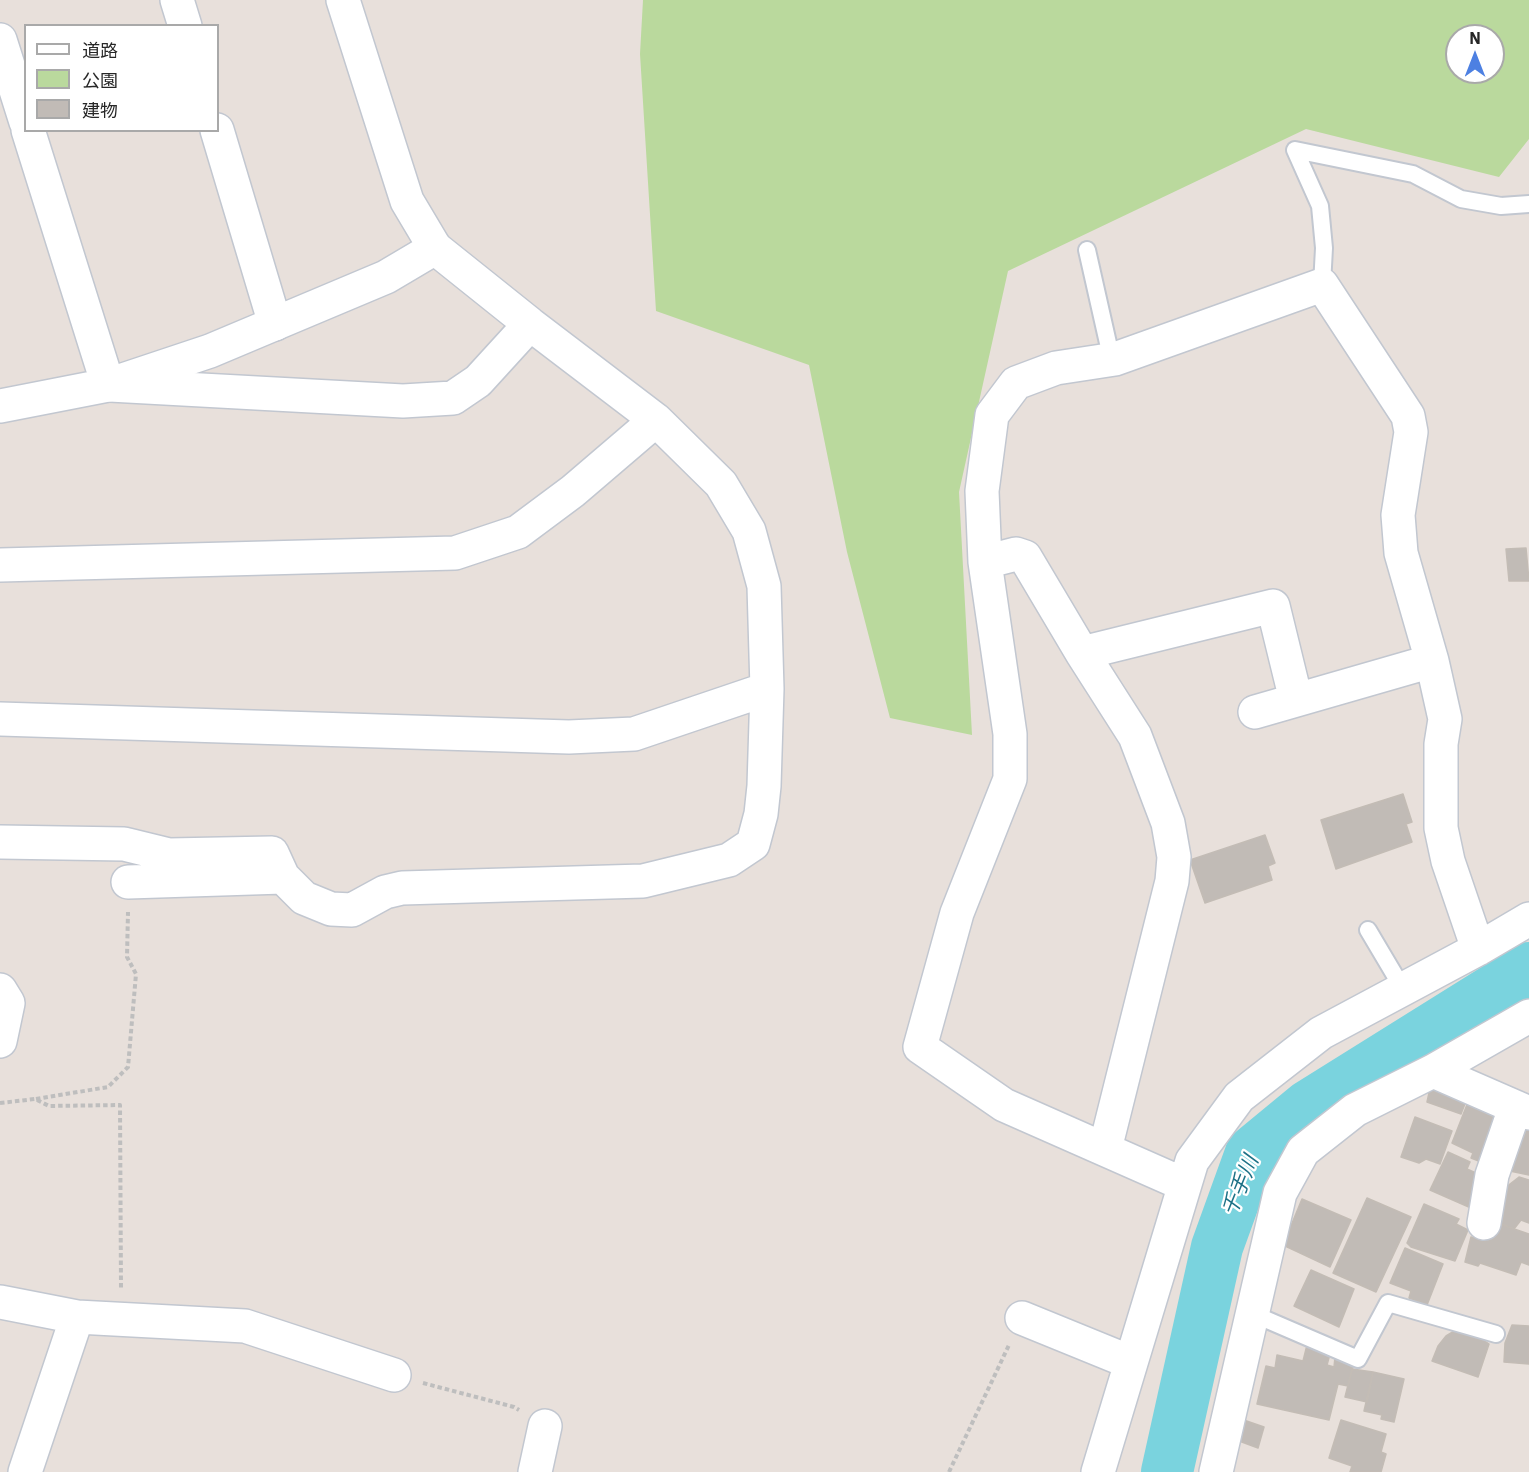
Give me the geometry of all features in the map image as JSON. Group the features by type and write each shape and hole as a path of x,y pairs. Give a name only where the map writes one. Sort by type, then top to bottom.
{"street":[{"path":"177,0 184,24"},
{"path":"0,842 124,844 169,855 272,853 283,877 304,898 331,909 352,910 385,892 402,888 643,881 729,860 753,844 761,814 764,786 767,688 764,586 749,531 720,484 656,420 435,248 407,201 344,0"},
{"path":"0,40 24,116"},
{"path":"29,132 108,385"},
{"path":"217,132 275,324"},
{"path":"0,406 108,385 210,351 386,277 435,248"},
{"path":"1183,1184 1004,1105 920,1047 957,913 1011,778 1010,734 985,562 982,491 992,415 1016,383 1056,368 1115,359 1322,285 1408,416 1411,432 1398,515 1401,553 1446,719 1441,744 1442,828 1448,861 1478,949"},
{"path":"108,385 403,401 453,398 478,381 530,324"},
{"path":"0,565 455,553 518,532 573,491 656,420"},
{"path":"985,562 1016,554 1025,557 1135,736 1168,823 1174,857 1172,881 1105,1149"},
{"path":"1082,653 1273,606 1296,700"},
{"path":"1255,712 1432,661"},
{"path":"0,719 569,737 634,734 767,688"},
{"path":"128,882 283,877"},
{"path":"1098,1472 1183,1184 1192,1161 1239,1097 1321,1033 1529,919"},
{"path":"0,990 8,1003 0,1041"},
{"path":"1216,1472 1280,1193 1303,1151 1355,1110 1433,1071 1529,1016"},
{"path":"1433,1071 1522,1110 1492,1175 1484,1223"},
{"path":"0,1302 77,1317 244,1326 394,1375"},
{"path":"25,1472 77,1317"},
{"path":"1022,1318 1130,1362"},
{"path":"534,1472 545,1426"}],"lane":[{"path":"1322,285 1324,248 1320,206 1295,150 1413,174 1461,199 1501,206 1529,204"},
{"path":"1087,250 1110,352 1115,359"},
{"path":"1368,930 1402,990"},
{"path":"1251,1313 1358,1359 1388,1302 1496,1334"}],"path":[{"path":"0,1103 108,1087 128,1067 136,974 127,957 128,882"},
{"path":"35,1099 49,1106 120,1105 121,1319"},
{"path":"949,1472 1022,1318"},
{"path":"394,1375 514,1407 545,1426"}],"green space":[{"path":"643,0 1529,0 1529,139 1499,177 1306,129 1008,271 959,492 972,735 890,718 847,552 809,365 656,311 640,54"}],"building":[{"path":"1526,548 1529,581 1509,581 1506,549"},
{"path":"1403,794 1412,822 1406,824 1412,842 1336,869 1321,820"},
{"path":"1265,835 1275,863 1268,866 1272,880 1205,903 1190,860"},
{"path":"1431,1084 1468,1096 1461,1114 1427,1102"},
{"path":"1468,1102 1502,1116 1489,1165 1471,1158 1473,1153 1452,1143"},
{"path":"1415,1117 1452,1131 1440,1164 1426,1159 1419,1163 1401,1157"},
{"path":"1529,1122 1529,1175 1505,1170 1510,1156"},
{"path":"1448,1152 1470,1162 1467,1169 1476,1173 1473,1180 1483,1184 1471,1208 1430,1190"},
{"path":"1519,1177 1529,1180 1529,1223 1521,1220 1514,1229 1492,1220 1501,1191"},
{"path":"1367,1198 1411,1217 1376,1292 1333,1273"},
{"path":"1302,1199 1351,1220 1330,1267 1283,1245"},
{"path":"1424,1204 1459,1219 1456,1224 1468,1230 1455,1261 1411,1247 1407,1243"},
{"path":"1494,1222 1529,1234 1529,1265 1521,1262 1516,1275 1480,1263 1478,1266 1465,1262 1471,1237 1486,1241"},
{"path":"1405,1248 1443,1264 1427,1305 1409,1298 1411,1291 1390,1283"},
{"path":"1311,1270 1354,1289 1339,1327 1294,1306"},
{"path":"1512,1325 1529,1326 1529,1364 1504,1362 1505,1343"},
{"path":"1456,1330 1479,1337 1489,1344 1478,1377 1432,1361 1438,1346 1446,1336"},
{"path":"1307,1345 1330,1354 1327,1365 1334,1367 1335,1357 1354,1363 1348,1386 1338,1384 1329,1420 1257,1404 1266,1366 1275,1368 1277,1355 1303,1361"},
{"path":"1352,1369 1373,1372 1367,1402 1345,1397"},
{"path":"1373,1372 1404,1379 1394,1422 1381,1419 1382,1415 1364,1411"},
{"path":"1235,1417 1264,1427 1258,1448 1231,1438"},
{"path":"1341,1420 1386,1434 1381,1452 1386,1454 1381,1472 1350,1472 1352,1466 1329,1458"}],"waterway":[{"name":"千手川","path":"1167,1472 1217,1247 1251,1153 1308,1106 1529,968"}]}
